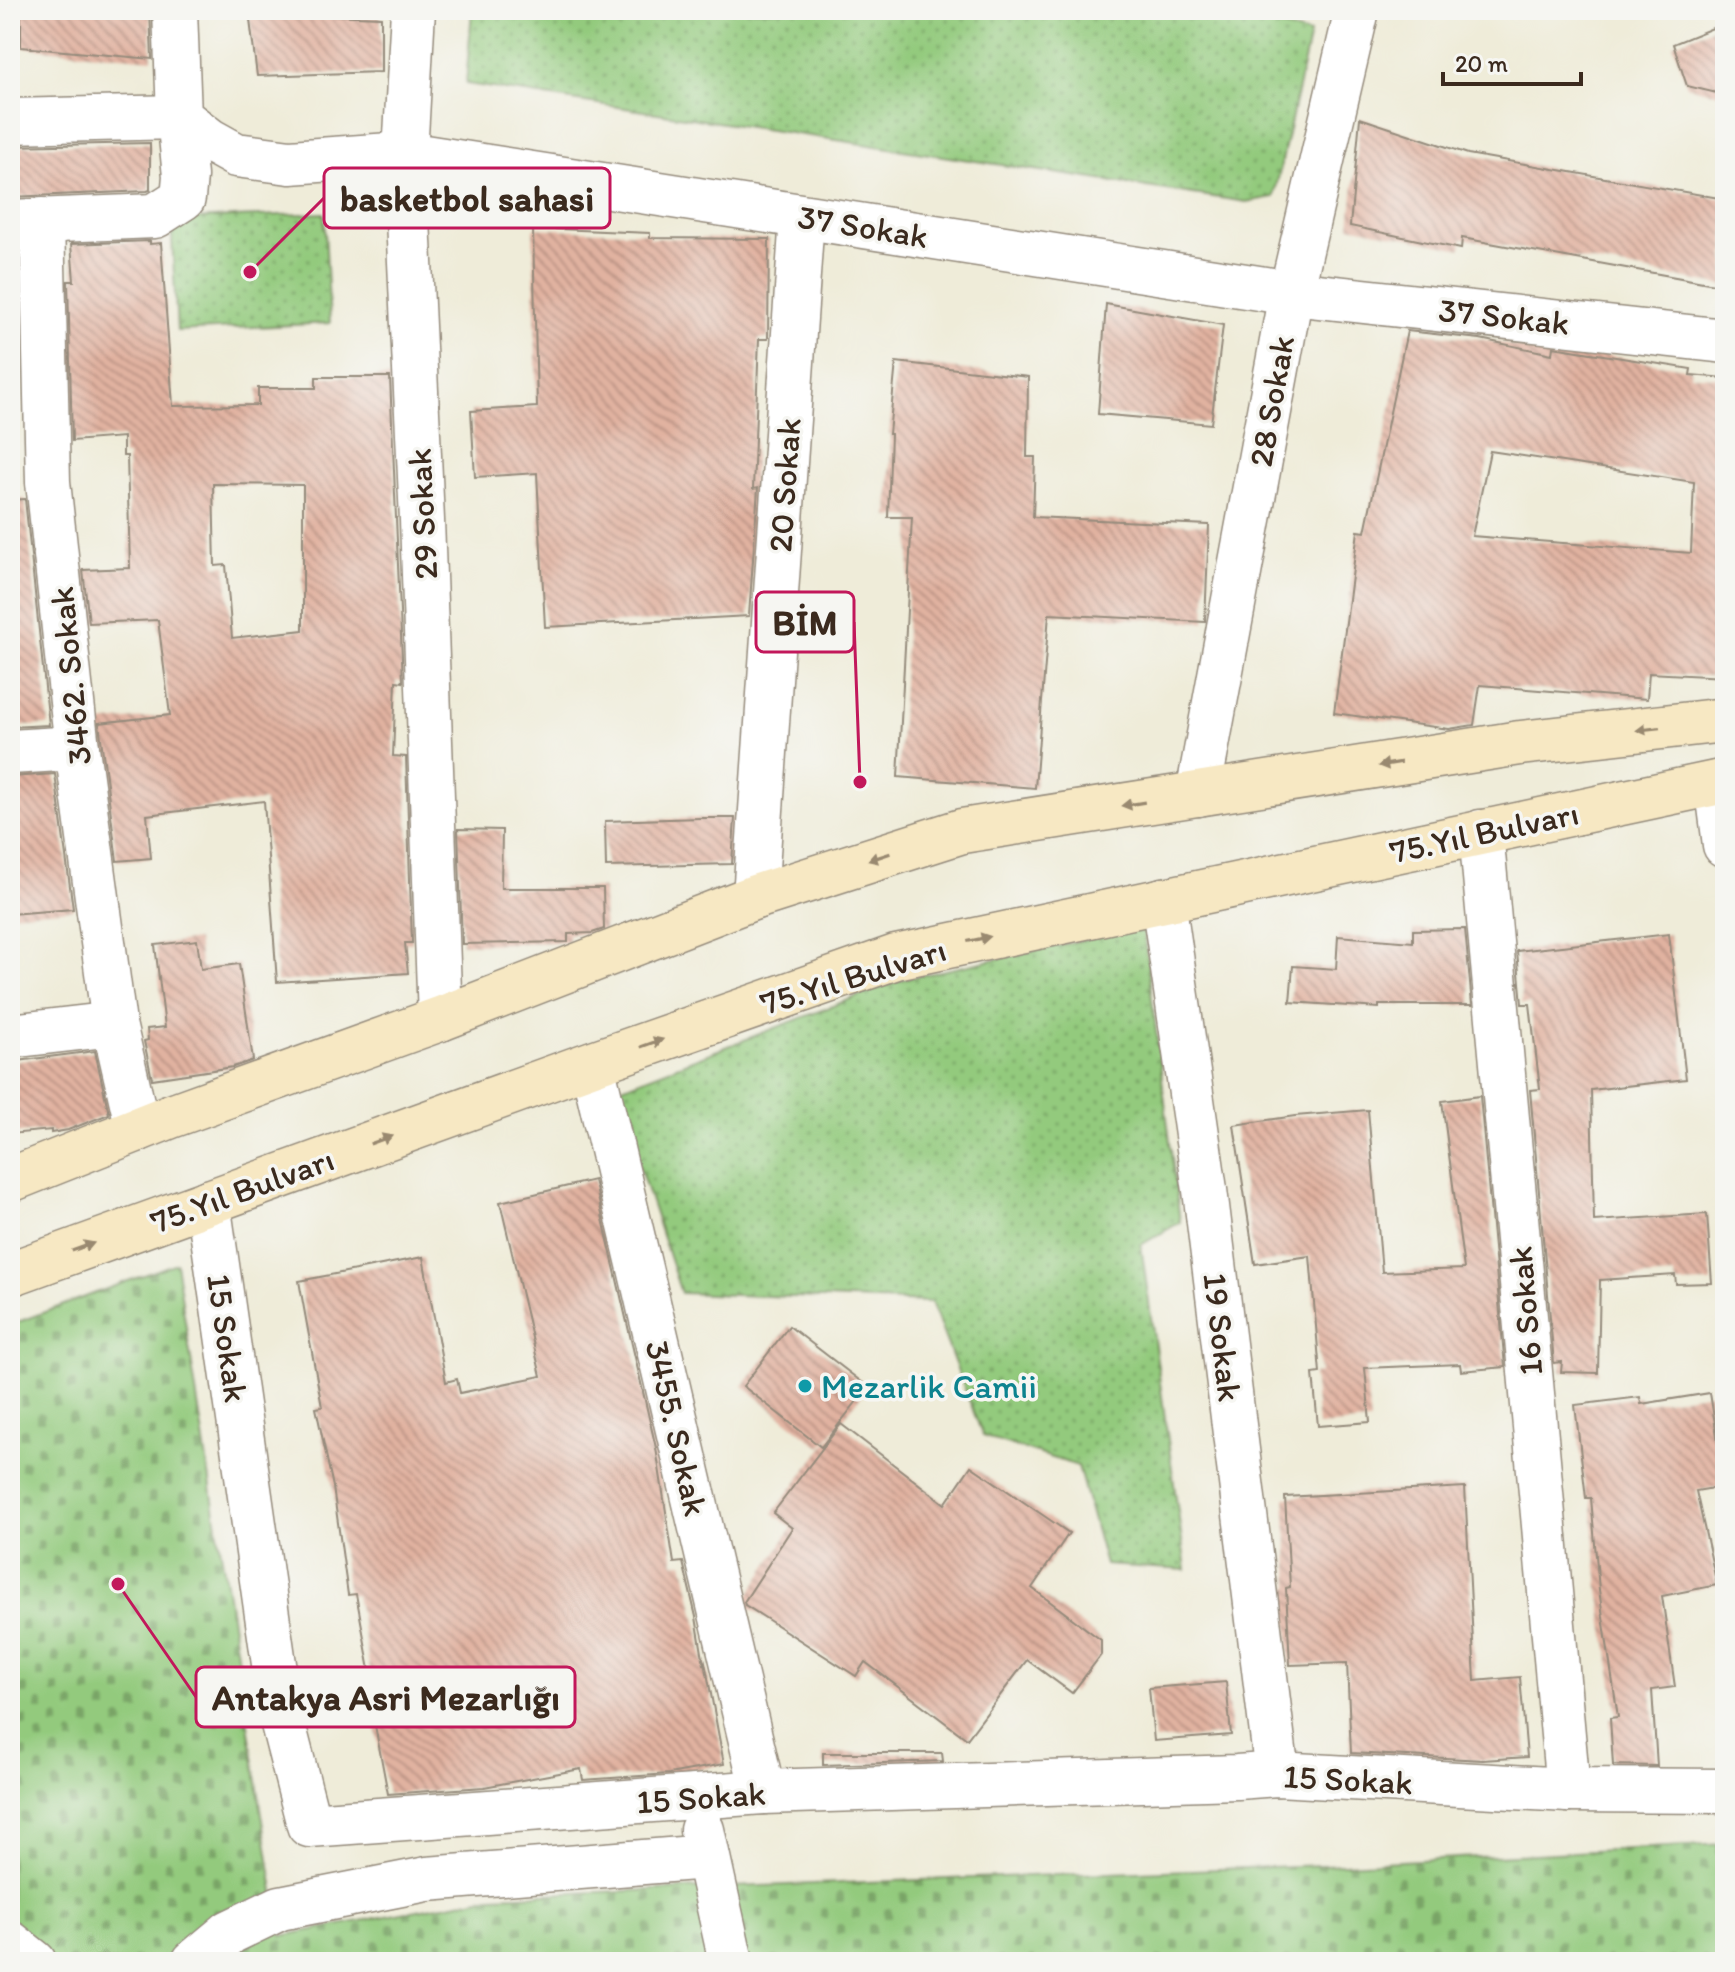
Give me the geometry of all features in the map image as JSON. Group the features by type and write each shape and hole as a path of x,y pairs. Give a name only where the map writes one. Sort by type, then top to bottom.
{"main road":[{"path":"10,1180 755,897 962,831 1520,743 1725,720"},
{"name":"75.Yıl Bulvarı","path":"10,1274 896,957 1721,782"}],"street":[{"path":"26,221 155,216 183,198 185,176 179,117 175,10"},
{"name":"29 Sokak","path":"413,10 405,154 422,505 440,1019"},
{"name":"28 Sokak","path":"1198,794 1291,293 1353,11"},
{"path":"10,121 179,117"},
{"name":"37 Sokak","path":"179,117 209,140 236,155 290,162 405,154 1291,293 1725,341"},
{"name":"20 Sokak","path":"755,897 802,217"},
{"name":"3462. Sokak","path":"26,221 29,483 77,748 114,1024 138,1129"},
{"path":"10,752 77,748"},
{"path":"1721,782 1725,845"},
{"name":"16 Sokak","path":"1481,832 1568,1790"},
{"name":"19 Sokak","path":"1163,900 1205,1190 1277,1774"},
{"path":"10,1036 114,1024"},
{"name":"3455. Sokak","path":"592,1064 763,1792"},
{"name":"15 Sokak","path":"208,1202 282,1720 309,1825 763,1792 1277,1774 1568,1790 1725,1791"},
{"path":"695,1796 731,1962"},
{"path":"194,1962 230,1932 280,1908 427,1879 707,1857"},
{"path":"10,1943 34,1962"}],"green space":[{"path":"472,10 1210,10 1310,34 1274,197 1246,202 466,84"},
{"path":"324,213 330,323 177,331 171,220"},
{"path":"1143,927 1180,1222 1141,1245 1186,1570 1105,1565 1078,1466 983,1436 931,1302 681,1293 614,1090 900,980"},
{"path":"176,1263 281,1936 491,1896 1325,1865 1725,1844 1725,1962 10,1962 10,1325"}],"building":[{"path":"21,10 150,10 152,59 21,47"},
{"path":"249,12 381,17 381,72 257,76"},
{"path":"1725,23 1725,95 1687,86 1673,44"},
{"path":"1360,118 1468,154 1725,199 1725,286 1462,238 1461,249 1350,226"},
{"path":"150,143 150,190 10,197 10,146"},
{"path":"533,228 650,233 650,238 769,239 768,339 759,339 753,489 758,488 749,616 545,627 537,473 475,477 471,411 537,407"},
{"path":"161,243 173,406 258,405 258,388 316,388 316,377 390,377 403,682 396,681 393,756 406,757 412,943 405,943 408,973 277,982 264,801 147,815 151,858 117,861 99,723 170,715 158,620 89,623 83,570 130,568 127,456 123,456 123,437 72,441 68,281 74,281 71,244","holes":["213,484 303,485 303,630 232,638 226,565 215,566"]},
{"path":"18,282 20,332 10,332 10,283"},
{"path":"1106,304 1223,325 1211,424 1098,414"},
{"path":"1407,331 1480,339 1552,354 1553,347 1691,369 1690,375 1725,378 1725,677 1649,673 1647,699 1480,685 1474,725 1449,729 1334,713 1358,531 1365,532","holes":["1490,451 1694,482 1691,553 1472,536"]},
{"path":"896,362 1028,377 1027,457 1035,457 1033,517 1209,525 1205,622 1049,614 1035,788 898,777 912,517 888,517 889,434"},
{"path":"25,499 49,725 10,727 10,500"},
{"path":"55,774 73,909 10,914 10,777"},
{"path":"735,818 732,864 606,867 605,821"},
{"path":"458,829 502,830 501,888 603,888 604,929 568,934 568,942 462,944"},
{"path":"1465,929 1472,1005 1379,1005 1379,1008 1290,1002 1293,966 1336,969 1338,936 1413,942 1413,930"},
{"path":"1669,934 1686,1079 1591,1090 1594,1221 1707,1214 1712,1283 1676,1284 1675,1275 1600,1280 1598,1373 1561,1372 1562,1362 1554,1363 1530,1090 1540,1089 1530,1004 1522,1004 1517,951"},
{"path":"197,940 201,969 239,964 253,1060 233,1067 152,1079 144,1041 148,1040 147,1029 165,1027 155,945"},
{"path":"95,1051 109,1114 68,1130 10,1134 10,1062"},
{"path":"1480,1096 1505,1367 1461,1371 1460,1364 1365,1368 1370,1422 1318,1426 1313,1374 1320,1373 1310,1256 1255,1264 1234,1125 1368,1110 1382,1272 1464,1269 1442,1101"},
{"path":"594,1180 656,1448 674,1563 683,1562 724,1764 669,1774 583,1780 581,1769 484,1787 388,1794 374,1720 379,1719 356,1594 348,1595 333,1487 316,1408 322,1407 299,1281 423,1257 446,1382 457,1379 460,1393 541,1376 500,1202"},
{"name":"Mezarlik Camii","path":"789,1326 868,1387 821,1447 743,1386"},
{"path":"1710,1393 1725,1486 1696,1491 1717,1585 1662,1596 1675,1687 1652,1690 1657,1766 1613,1765 1610,1718 1618,1717 1599,1590 1591,1498 1586,1498 1575,1405 1640,1397 1641,1404"},
{"path":"841,1424 945,1504 971,1466 1069,1533 1032,1588 1101,1640 1101,1655 1072,1693 1027,1660 967,1739 865,1662 856,1676 745,1605 744,1602 792,1528 773,1513"},
{"path":"1465,1487 1475,1681 1520,1677 1527,1757 1483,1760 1351,1753 1347,1663 1290,1665 1285,1497"},
{"path":"1226,1682 1231,1735 1154,1741 1149,1688"},
{"path":"823,1753 942,1753 943,1761 823,1765"}],"place":[{"name":"basketbol sahasi","path":"250,272"},
{"name":"BİM","path":"860,782"},
{"name":"Mezarlik Camii","path":"805,1386"},
{"name":"Antakya Asri Mezarlığı","path":"118,1584"}]}
